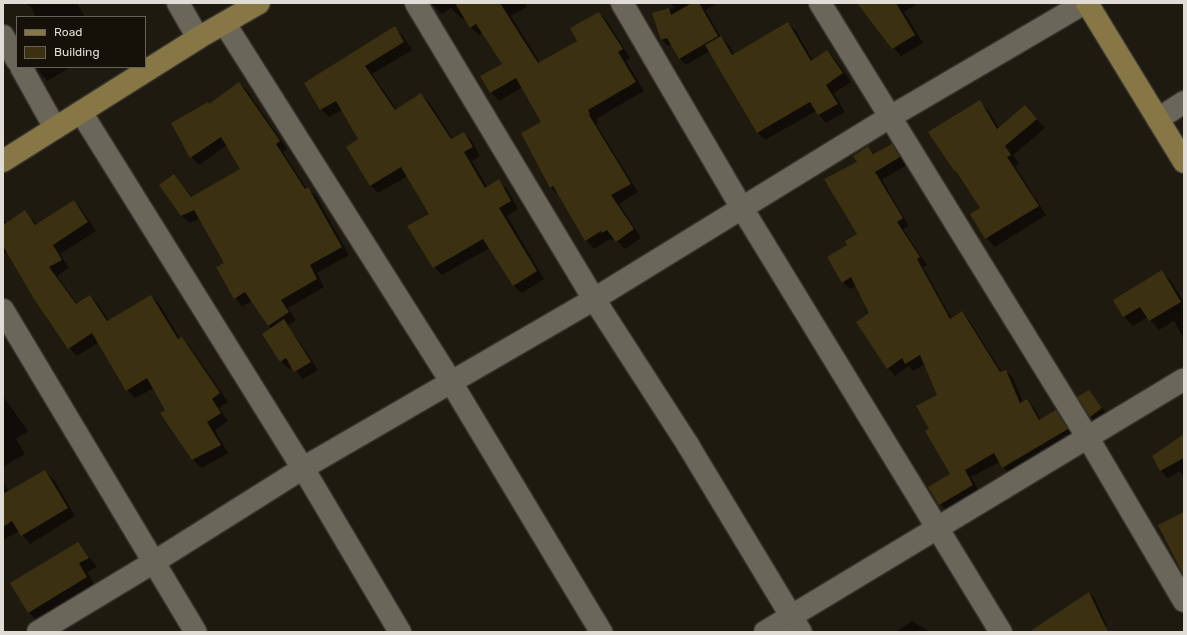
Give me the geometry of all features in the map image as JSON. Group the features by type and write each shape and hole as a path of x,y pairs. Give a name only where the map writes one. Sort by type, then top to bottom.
{"main road":[{"path":"3,161 198,38 259,3"},
{"path":"1087,3 1184,162"}],"street":[{"path":"178,3 198,38"},
{"path":"416,3 594,299 688,445 796,624"},
{"path":"622,3 742,208 1001,632"},
{"path":"820,3 1088,438 1184,601"},
{"path":"38,632 154,562 303,468 594,299 890,117 1084,3"},
{"path":"224,24 451,382 601,632"},
{"path":"3,36 16,58"},
{"path":"22,68 55,128"},
{"path":"1158,119 1184,102"},
{"path":"81,112 303,468 400,632"},
{"path":"3,310 196,632"},
{"path":"765,632 796,624 937,528 1184,379"}],"building":[{"path":"455,3 500,3 538,63 577,41 570,28 599,12 623,49 618,52 636,82 588,110 589,115 631,184 611,195 634,229 616,242 607,230 602,233 601,231 585,241 553,186 550,188 521,133 541,122 516,78 490,93 480,76 502,64 476,24 470,28"},
{"path":"692,3 699,3 718,36 679,59 667,38 661,40 652,13 669,8 671,15"},
{"path":"857,3 896,3 915,35 892,49"},
{"path":"788,22 811,61 827,50 843,73 826,85 838,104 818,115 810,102 757,133 705,45 721,36 732,55"},
{"path":"395,26 404,42 365,66 395,110 421,93 451,139 464,132 473,147 464,152 485,188 499,179 511,201 499,208 537,271 513,286 483,239 433,268 407,226 429,214 401,167 370,186 346,147 358,139 336,101 320,110 304,83"},
{"path":"239,82 280,141 276,144 305,189 308,187 342,247 310,265 317,279 281,300 289,312 268,326 245,292 234,299 216,267 224,263 194,210 181,216 159,185 174,174 191,197 240,169 221,137 190,158 171,123 208,102 209,104"},
{"path":"980,100 997,129 1025,105 1037,119 1005,146 1011,155 1007,157 1039,206 985,239 970,214 980,208 928,132"},
{"path":"892,144 900,157 875,172 903,218 897,222 920,257 917,259 950,319 962,311 1000,372 1006,370 1020,403 1027,399 1039,420 1056,410 1068,429 1002,468 994,453 965,470 973,485 939,505 928,487 950,474 925,431 929,429 916,406 937,395 920,355 905,364 902,358 887,369 856,322 869,313 851,277 842,283 827,257 847,245 845,241 857,234 824,179 857,162 853,156 868,146 873,154"},
{"path":"74,200 88,222 53,245 62,260 49,267 76,304 90,295 107,321 151,295 178,339 182,337 220,393 212,399 221,413 207,422 221,445 192,460 160,413 165,410 147,378 126,391 92,333 68,349 34,299 3,246 3,225 25,210 35,225"},
{"path":"1162,270 1181,302 1149,321 1140,307 1123,317 1113,300"},
{"path":"284,319 311,362 294,372 286,358 280,362 262,334"},
{"path":"1089,390 1102,408 1090,417 1077,397"},
{"path":"1184,434 1184,458 1160,471 1152,456"},
{"path":"45,470 68,508 21,536 12,521 3,527 3,494"},
{"path":"1184,512 1184,576 1158,525"},
{"path":"78,542 89,558 79,563 87,577 28,613 10,583"},
{"path":"1089,592 1108,632 1029,632"}]}
